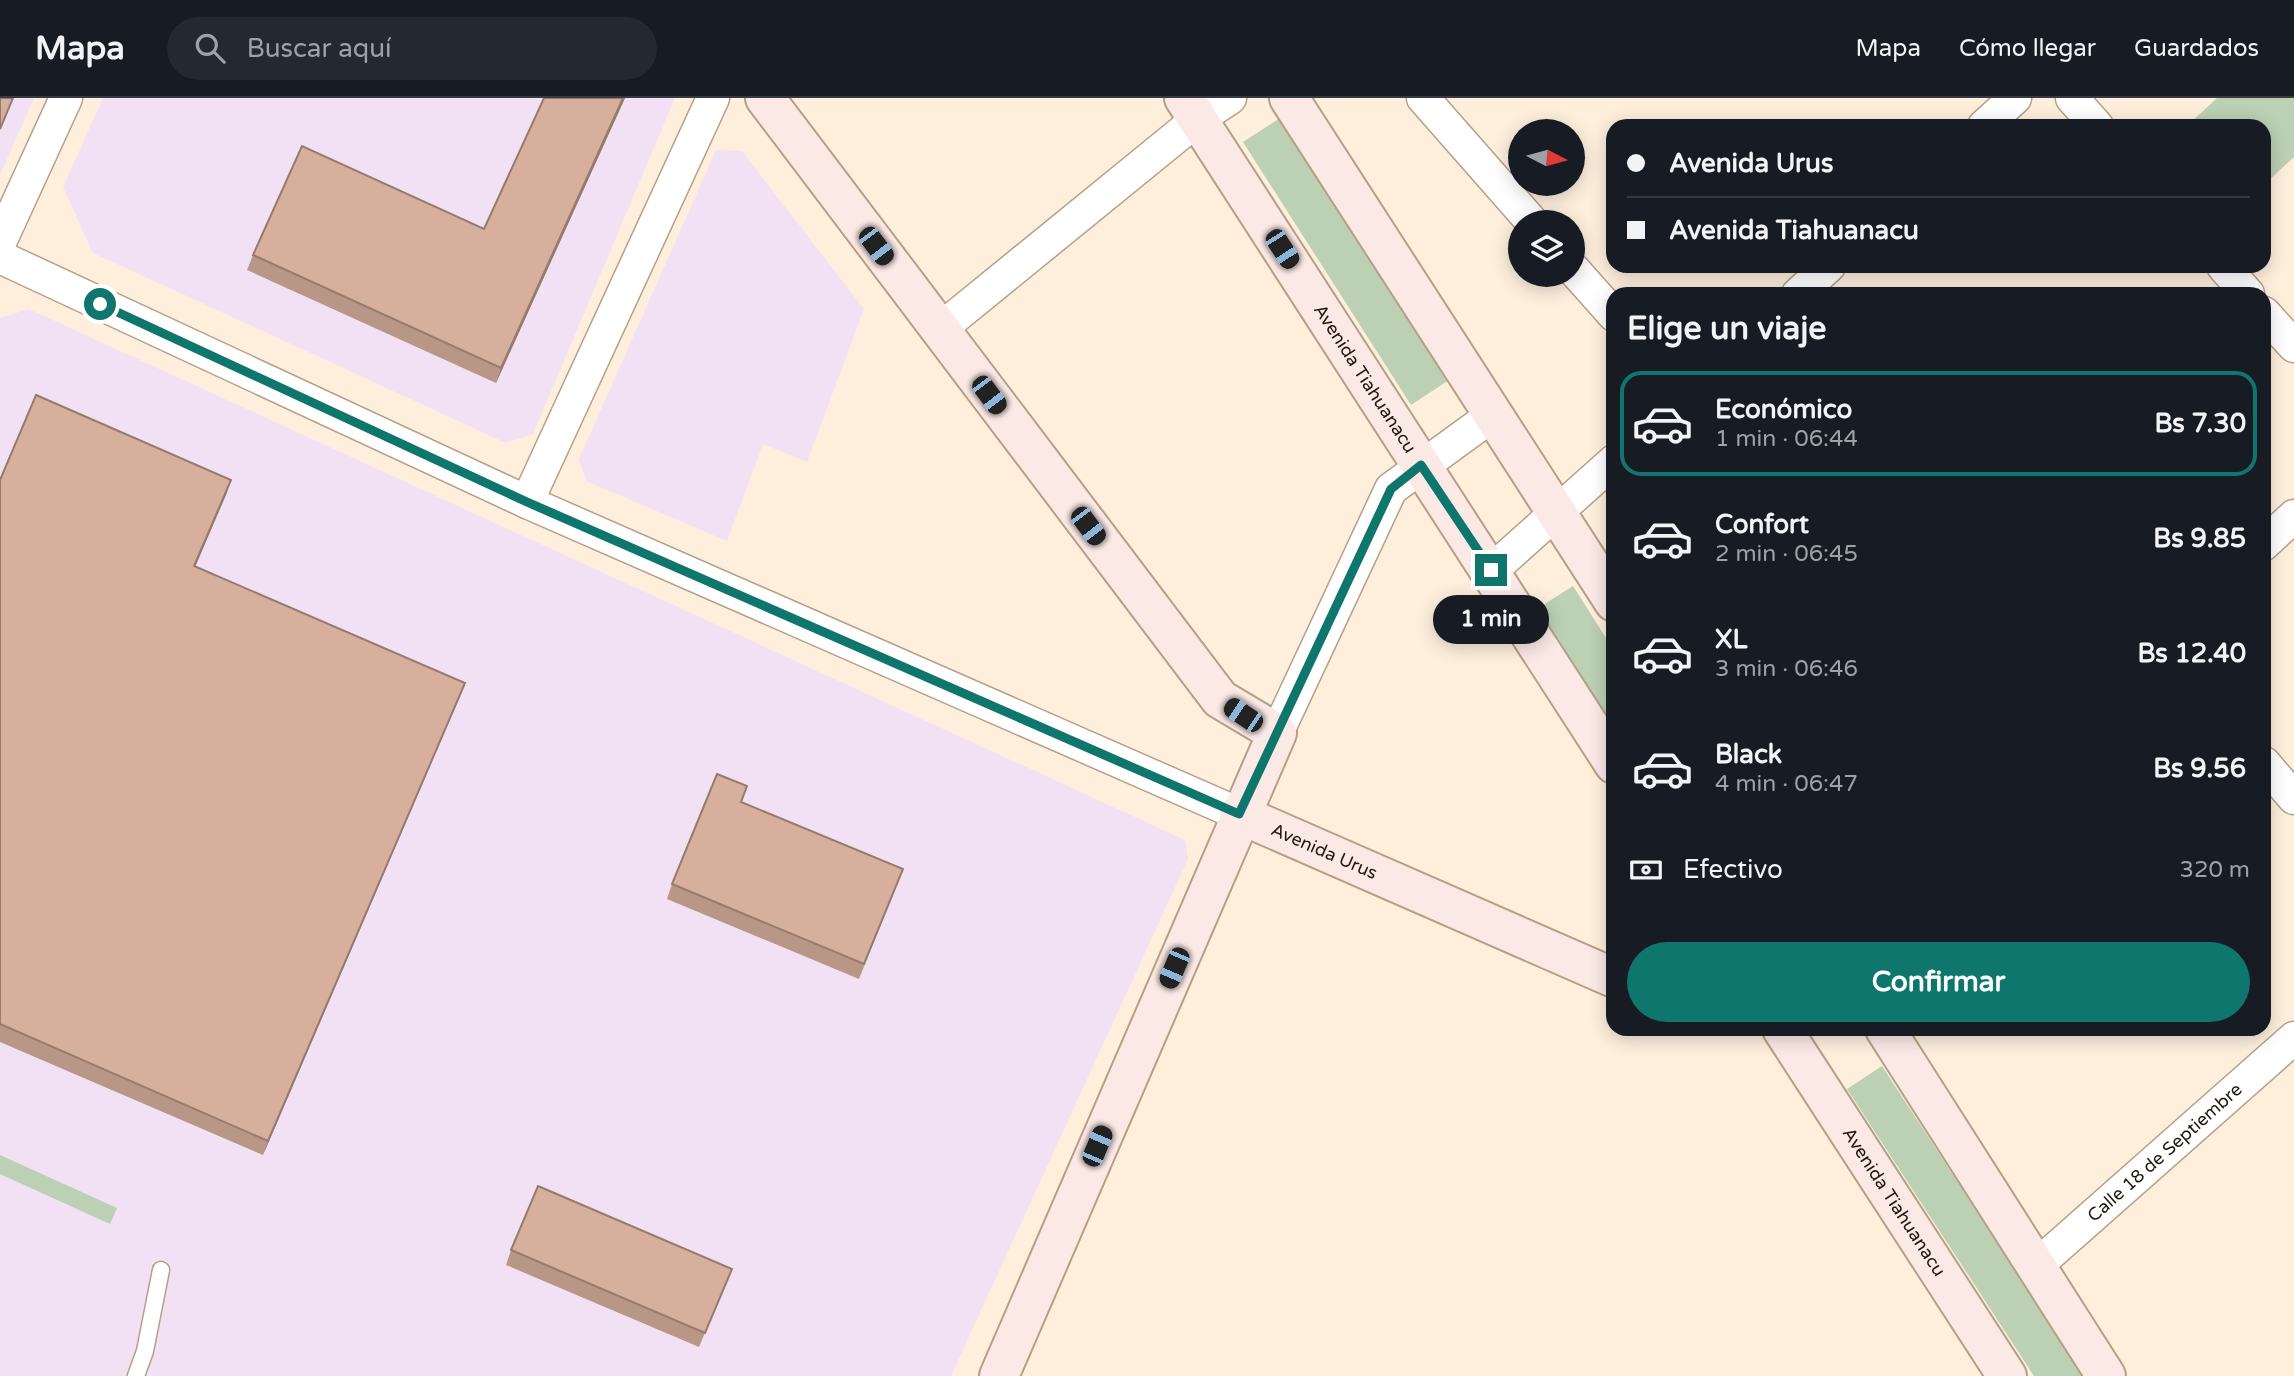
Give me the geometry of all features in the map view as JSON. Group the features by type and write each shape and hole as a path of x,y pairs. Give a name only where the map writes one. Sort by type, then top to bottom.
{"main road":[{"path":"765,98 1220,699 1277,733 1239,814 999,1376"},
{"path":"1289,98 1606,590"},
{"name":"Avenida Tiahuanacu","path":"1191,109 1606,751"},
{"name":"Avenida Urus","path":"1239,814 1606,975"},
{"name":"Avenida Tiahuanacu","path":"1787,1036 2007,1376"},
{"path":"1889,1036 2106,1376"}],"street":[{"path":"0,242 66,98"},
{"path":"527,502 713,98"},
{"path":"939,330 1191,109 1230,98"},
{"path":"1423,98 1521,210"},
{"path":"1992,119 2015,98"},
{"path":"2072,98 2091,119"},
{"name":"Avenida Urus","path":"0,257 527,502 1239,814"},
{"path":"1806,287 1821,273"},
{"path":"2229,273 2242,287"},
{"path":"1585,282 1606,306"},
{"path":"2271,321 2294,346"},
{"path":"1277,733 1391,489 1494,414"},
{"path":"1491,570 1606,468"},
{"path":"2271,537 2294,516"},
{"path":"2271,771 2294,798"},
{"name":"Calle 18 de Septiembre","path":"2035,1268 2294,1038"}],"lane":[{"path":"136,1376 145,1351 161,1270"}],"shaded area":[{"path":"0,98 34,98 0,175"},
{"path":"103,98 675,98 533,434 506,443 93,253 63,187"},
{"path":"716,150 742,151 864,309 807,462 763,444 727,541 586,481 579,459"},
{"path":"29,309 1185,840 1188,859 951,1376 0,1376 0,318"}],"green space":[{"path":"2217,98 2294,98 2294,157 2271,178 2271,119 2194,119"},
{"path":"1280,118 1449,380 1411,405 1243,142"},
{"path":"1573,586 1606,638 1606,722 1535,610"},
{"path":"1882,1066 2084,1376 2034,1376 1847,1089"},
{"path":"0,1155 117,1208 110,1224 0,1174"}],"building":[{"path":"0,98 13,98 0,129"},
{"path":"544,98 623,98 501,368 253,255 302,146 484,229"},
{"path":"36,395 231,480 194,566 465,683 268,1141 0,1024 0,480"},
{"path":"717,774 747,786 741,802 903,869 864,964 672,884"},
{"path":"538,1186 732,1269 705,1333 511,1250"}],"route":[{"path":"100,304 527,502 1239,814 1391,489 1421,465 1491,570"}]}
